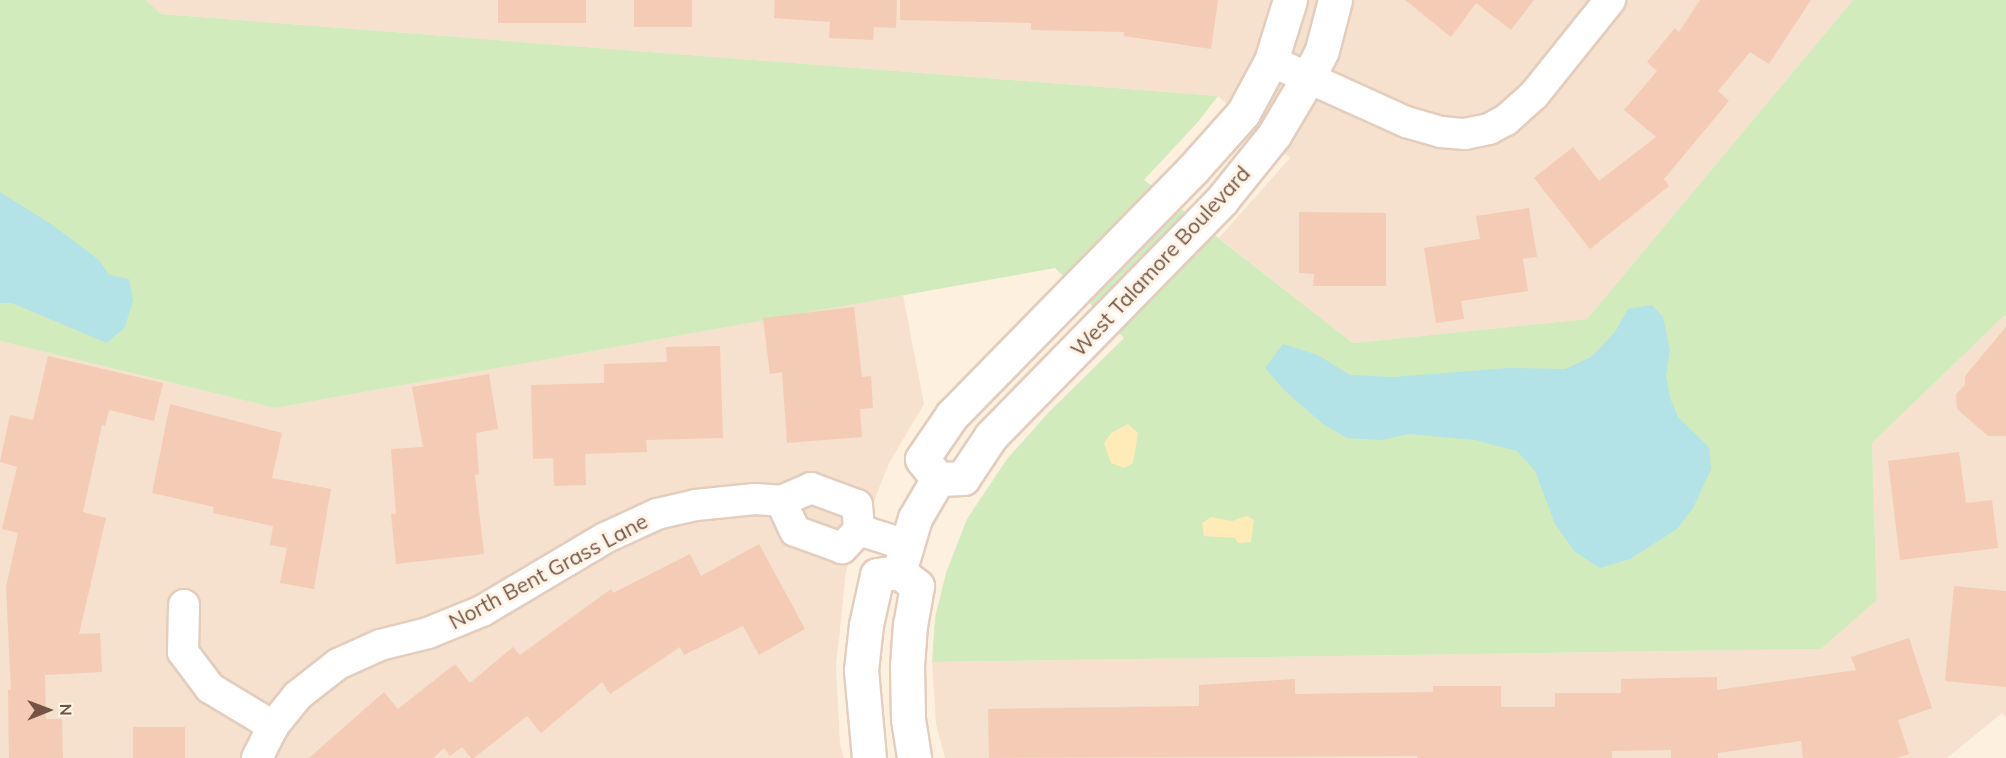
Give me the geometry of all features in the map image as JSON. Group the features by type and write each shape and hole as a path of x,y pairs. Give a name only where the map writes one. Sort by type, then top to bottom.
{"street":[{"name":"West Talamore Boulevard","path":"1290,0 1271,61 1243,113 1192,170 952,415 922,459 938,479 963,478 991,436 1221,201 1274,135 1308,78 1322,50 1335,0"},
{"path":"1271,61 1415,125 1441,132 1465,134 1489,129 1506,120 1534,95 1610,0"},
{"path":"869,758 861,670 866,625 877,575 902,559 915,518 938,479"},
{"name":"North Bent Grass Lane","path":"257,758 273,726 297,696 338,664 381,645 428,633 482,611 605,538 657,514 696,505 755,499 781,501 811,488 857,505 859,530"},
{"path":"781,501 795,531 842,548 859,530 902,559 917,586 910,624 907,666 908,719 914,758"},
{"path":"184,604 183,652 210,688 273,726"}],"shaded area":[{"path":"146,0 1853,0 1587,319 1353,343 1219,238 1290,158 1218,96 161,14"},
{"path":"903,295 924,404 889,463 846,571 836,666 840,744 844,758 0,758 0,341 275,408"},
{"path":"2006,314 2006,717 2002,713 1947,758 945,758 936,724 932,662 1821,649 1877,600 1872,443"}],"green space":[{"path":"0,0 146,0 161,14 1218,96 1197,123 1144,180 1353,343 1587,319 1853,0 2006,0 2006,314 1872,443 1877,600 1821,649 932,662 935,618 946,573 967,519 1007,459 1048,413 1124,338 1055,268 275,408 0,341"}],"sand":[{"path":"1128,424 1138,433 1133,463 1124,468 1111,463 1104,443 1111,433"},
{"path":"1247,516 1254,520 1251,542 1238,543 1235,538 1204,536 1202,523 1211,517 1232,521"}],"water":[{"path":"0,192 51,224 99,260 109,275 129,279 133,300 125,327 107,343 12,303 0,303"},
{"path":"1652,305 1663,317 1670,350 1666,375 1670,398 1678,417 1709,447 1711,469 1693,508 1677,529 1630,559 1600,568 1575,552 1555,524 1535,471 1517,451 1475,440 1409,434 1381,440 1347,438 1323,424 1284,390 1265,368 1283,344 1318,355 1350,375 1393,377 1508,368 1565,369 1591,357 1615,332 1628,309"}],"building":[{"path":"498,0 586,0 586,23 498,23"},
{"path":"634,0 692,0 692,27 634,27"},
{"path":"775,0 897,0 896,28 874,27 873,40 829,38 830,22 774,18"},
{"path":"900,0 1218,0 1211,49 1124,36 1124,32 1031,30 1031,23 900,20"},
{"path":"1405,0 1534,0 1511,30 1476,3 1451,37"},
{"path":"1700,0 1811,0 1769,64 1750,52 1718,91 1729,101 1664,179 1669,186 1590,249 1534,178 1573,147 1599,181 1656,137 1624,110 1657,71 1647,62 1675,28 1679,32"},
{"path":"1529,208 1537,257 1523,259 1528,291 1461,301 1464,319 1436,323 1424,248 1480,239 1476,216"},
{"path":"1299,212 1386,213 1386,286 1313,286 1314,274 1299,273"},
{"path":"854,307 862,377 871,376 873,408 860,409 862,437 787,443 782,372 770,374 763,318"},
{"path":"2006,327 2006,436 1988,436 1957,409 1956,394 1965,385 1965,376"},
{"path":"720,346 723,438 646,440 647,452 585,454 586,485 554,486 553,458 533,459 531,385 604,383 604,364 667,362 666,347"},
{"path":"48,356 163,383 154,421 109,410 105,426 102,425 83,512 106,518 79,634 100,633 102,672 45,675 46,719 62,719 63,758 9,758 8,690 11,690 6,587 18,533 2,529 17,467 0,462 10,415 33,420"},
{"path":"489,374 498,429 476,433 479,474 475,475 484,554 396,564 391,514 396,514 391,449 423,447 412,387"},
{"path":"170,404 282,433 272,478 331,489 314,589 280,583 287,548 270,545 273,526 213,513 214,507 152,493"},
{"path":"1959,452 1966,503 1992,500 1998,548 1900,560 1888,461"},
{"path":"759,544 805,629 759,655 743,626 684,655 680,647 610,694 602,682 541,733 527,716 474,758 471,758 462,747 450,756 444,748 433,758 309,758 384,692 398,709 455,664 470,683 513,647 520,655 611,589 613,593 690,554 701,576"},
{"path":"1954,586 2006,591 2006,687 1945,681"},
{"path":"1909,638 1932,708 1898,720 1909,754 1896,758 1803,758 1801,741 1718,753 1718,758 1671,758 1671,750 1612,751 1612,758 1417,758 1417,756 989,758 988,709 1199,706 1199,685 1295,679 1295,694 1433,692 1433,686 1501,686 1501,707 1555,707 1555,693 1621,693 1621,679 1717,677 1717,690 1856,670 1851,657"},
{"path":"133,727 185,727 185,758 133,758"}]}
